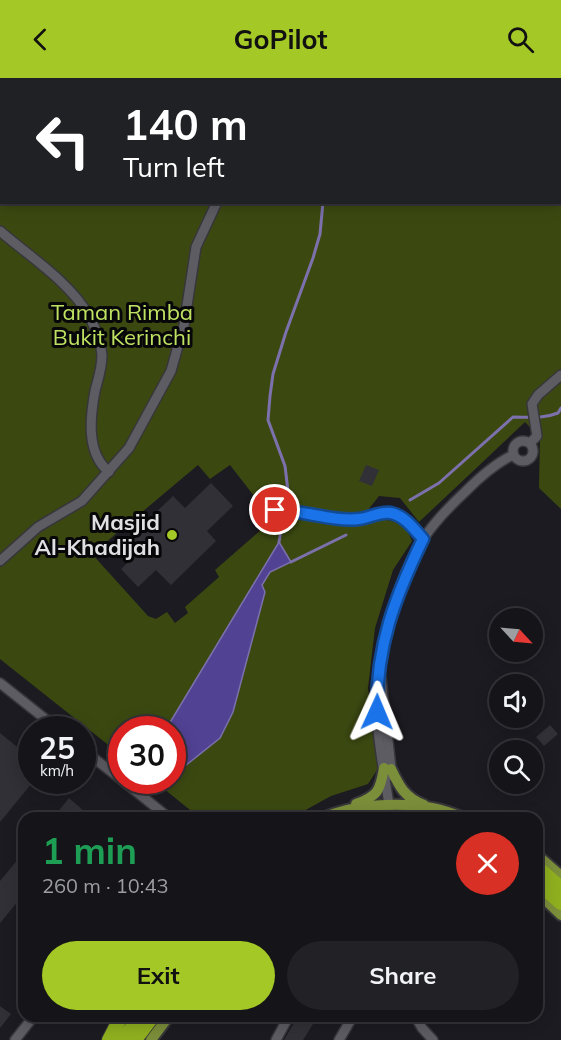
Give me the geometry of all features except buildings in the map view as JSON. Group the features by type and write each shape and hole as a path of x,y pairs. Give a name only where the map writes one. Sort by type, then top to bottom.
{"highway":[{"path":"543,872 561,888"},
{"path":"543,887 561,903"},
{"path":"109,1040 119,1022"},
{"path":"122,1040 136,1022"},
{"path":"135,1040 148,1022"}],"main road":[{"path":"388,769 406,795 414,801 445,812"},
{"path":"336,812 369,800 377,793 388,769"},
{"path":"336,812 393,812 432,808"},
{"path":"428,812 432,808"},
{"path":"543,860 561,876"},
{"path":"543,898 561,915"},
{"path":"102,1040 117,1022"},
{"path":"151,1040 164,1022"}],"street":[{"path":"0,561 38,527 82,501 129,448 171,371 184,325 196,247 216,204"},
{"path":"0,231 52,274 79,300 90,317 102,355 91,433 94,452 100,464 109,472"},
{"path":"530,443 537,436 532,404 538,395 561,375"},
{"path":"513,455 516,443 521,441 530,443"},
{"path":"513,455 521,461 529,459 533,451 530,443"},
{"path":"393,812 380,668 389,621 401,585 423,539 452,505 503,459 513,455"},
{"path":"266,513 275,510 292,510 309,515 359,519 380,513 390,513 407,522 423,539"},
{"path":"0,683 42,716"},
{"path":"96,759 108,769"},
{"path":"139,794 162,812"},
{"path":"15,1040 29,1022"},
{"path":"276,1040 286,1022"},
{"path":"339,1040 350,1022"},
{"path":"418,1022 433,1040"}],"green space":[{"name":"Taman Rimba Bukit Kerinchi","path":"0,204 561,204 561,509 539,488 540,438 525,422 419,522 400,498 379,496 364,515 265,510 230,465 210,479 198,465 92,554 148,616 156,619 167,612 175,623 188,613 185,607 219,577 215,570 279,514 343,522 389,520 402,526 412,541 393,570 375,628 368,688 379,767 368,784 331,796 302,812 193,812 170,794 186,794 186,765 220,738 233,712 265,592 262,585 270,572 279,543 174,716 108,716 108,745 96,735 96,716 72,716 0,659"}],"shaded area":[{"path":"279,542 291,562 270,572 262,585 265,592 233,712 220,738 186,765 186,716 174,716"}],"waterway":[{"path":"285,506 288,491 285,466 268,420 270,396 273,374 320,234 323,204"},
{"path":"410,500 439,483 513,417 547,416 558,413 561,408"},
{"path":"279,542 284,514"},
{"path":"291,562 346,535"}],"place":[{"name":"Masjid Al-Khadijah","path":"172,535"}],"route":[{"path":"275,510 292,510 309,515 359,519 380,513 390,513 400,516 423,539 401,585 389,621 377,685 377,712"}]}
